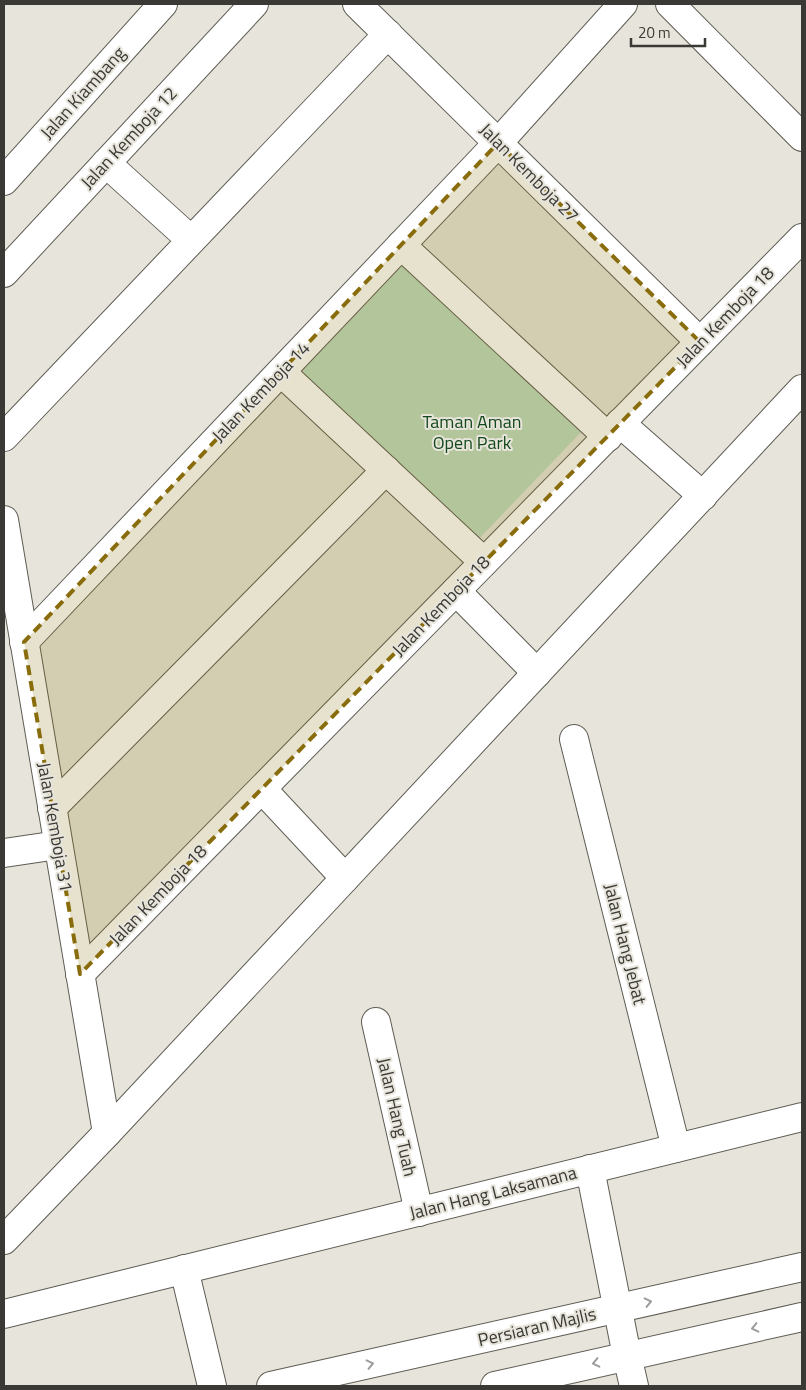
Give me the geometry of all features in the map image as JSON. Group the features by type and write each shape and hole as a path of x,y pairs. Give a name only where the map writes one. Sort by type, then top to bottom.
{"street":[{"name":"Jalan Kiambang","path":"4,181 163,4"},
{"name":"Jalan Kemboja 12","path":"4,273 254,4"},
{"name":"Jalan Kemboja 27","path":"357,4 700,342"},
{"name":"Jalan Kemboja 14","path":"24,642 498,143 623,4"},
{"path":"670,4 802,138"},
{"path":"4,437 388,34"},
{"path":"106,163 191,240"},
{"name":"Jalan Kemboja 18","path":"80,974 802,238"},
{"path":"401,245 614,430 703,496"},
{"path":"281,372 484,562"},
{"path":"4,1240 107,1133 802,390"},
{"path":"52,808 386,470"},
{"name":"Jalan Kemboja 31","path":"4,520 107,1133"},
{"path":"456,591 537,673"},
{"name":"Jalan Hang Jebat","path":"574,739 676,1148"},
{"path":"262,789 345,878"},
{"path":"4,853 58,845"},
{"name":"Jalan Hang Tuah","path":"376,1022 419,1212"},
{"name":"Jalan Hang Laksamana","path":"4,1314 802,1117"},
{"path":"590,1169 634,1386"},
{"name":"Persiaran Majlis","path":"271,1386 334,1379 617,1309 802,1267"},
{"path":"184,1270 212,1386"},
{"path":"495,1386 802,1317"}],"highlighted area":[{"path":"498,143 700,342 80,974 24,642"}],"green space":[{"name":"Taman Aman Open Park","path":"404,264 583,430 475,543 297,376"}]}
